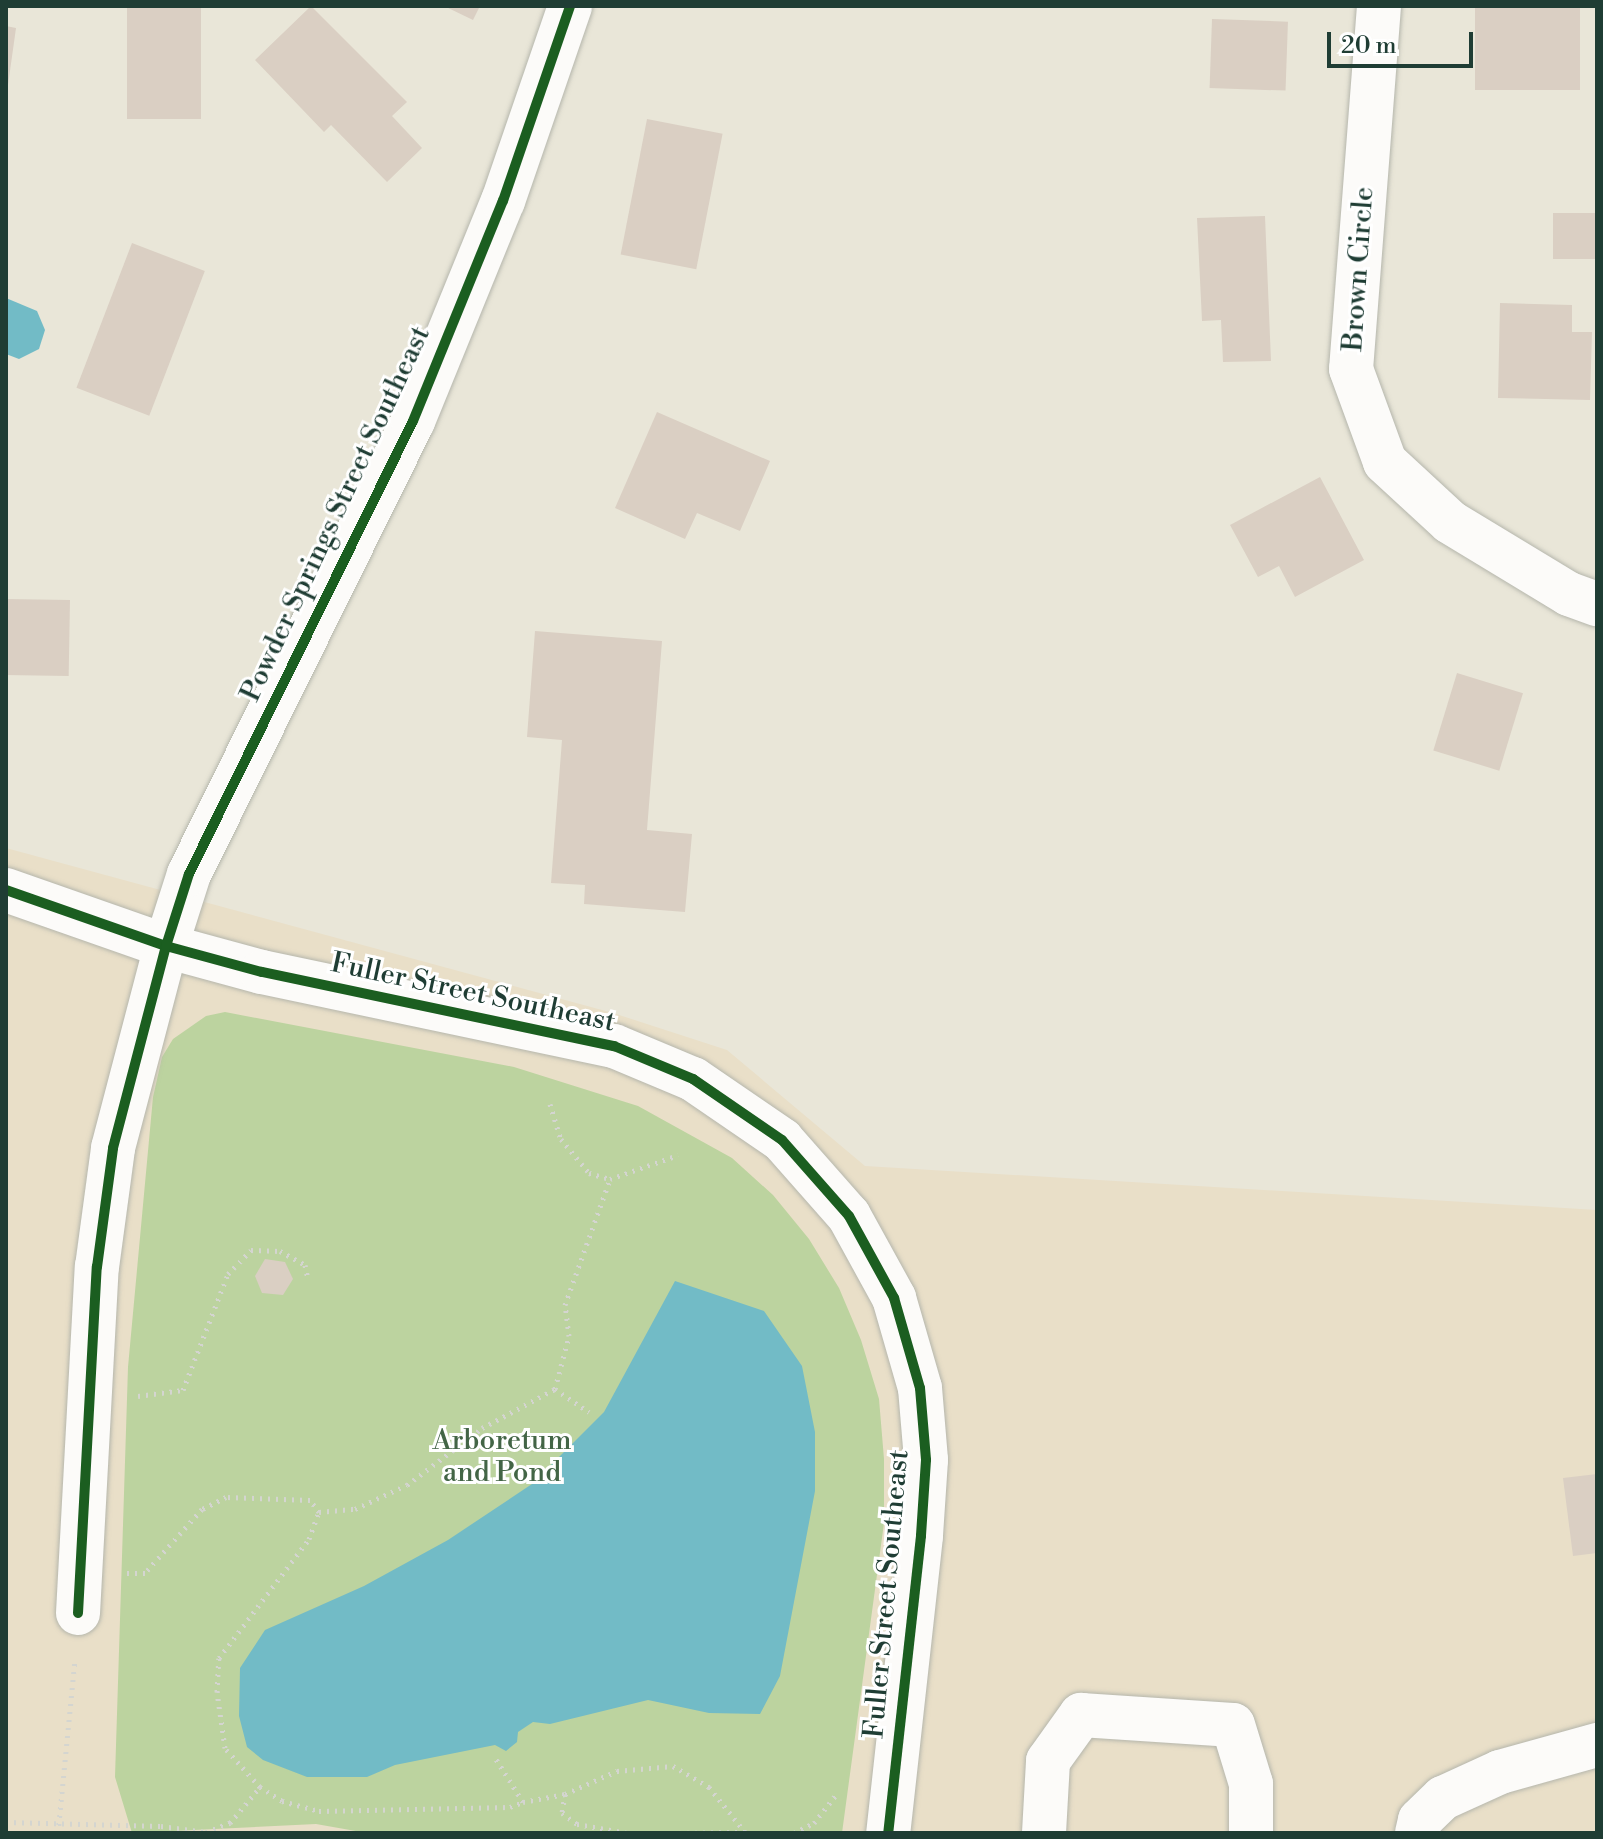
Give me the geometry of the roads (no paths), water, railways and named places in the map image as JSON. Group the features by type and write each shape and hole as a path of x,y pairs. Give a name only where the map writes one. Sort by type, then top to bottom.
{"street":[{"name":"Powder Springs Street Southeast","path":"78,1613 97,1267 113,1148 166,946 189,874 413,421 503,201 570,6"},
{"name":"Brown Circle","path":"1379,6 1351,369 1385,462 1450,522 1569,594 1597,604"},
{"name":"Fuller Street Southeast","path":"6,890 166,946 262,972 614,1046 693,1079 782,1140 849,1216 894,1298 920,1388 926,1460 888,1833"},
{"path":"1044,1833 1048,1761 1081,1715 1233,1725 1251,1784 1251,1833"},
{"path":"1417,1833 1420,1820 1443,1798 1500,1772 1597,1745"}],"water":[{"path":"6,298 37,311 45,330 39,349 19,359 6,354"},
{"path":"675,1281 764,1311 802,1366 815,1432 815,1491 780,1676 760,1714 709,1713 648,1700 550,1724 533,1722 518,1732 517,1742 506,1751 495,1745 395,1765 367,1777 307,1777 263,1760 247,1747 239,1716 240,1668 265,1630 364,1586 448,1540 532,1484 604,1412"}],"park label":[{"name":"Arboretum and Pond","path":"502,1457"}]}
